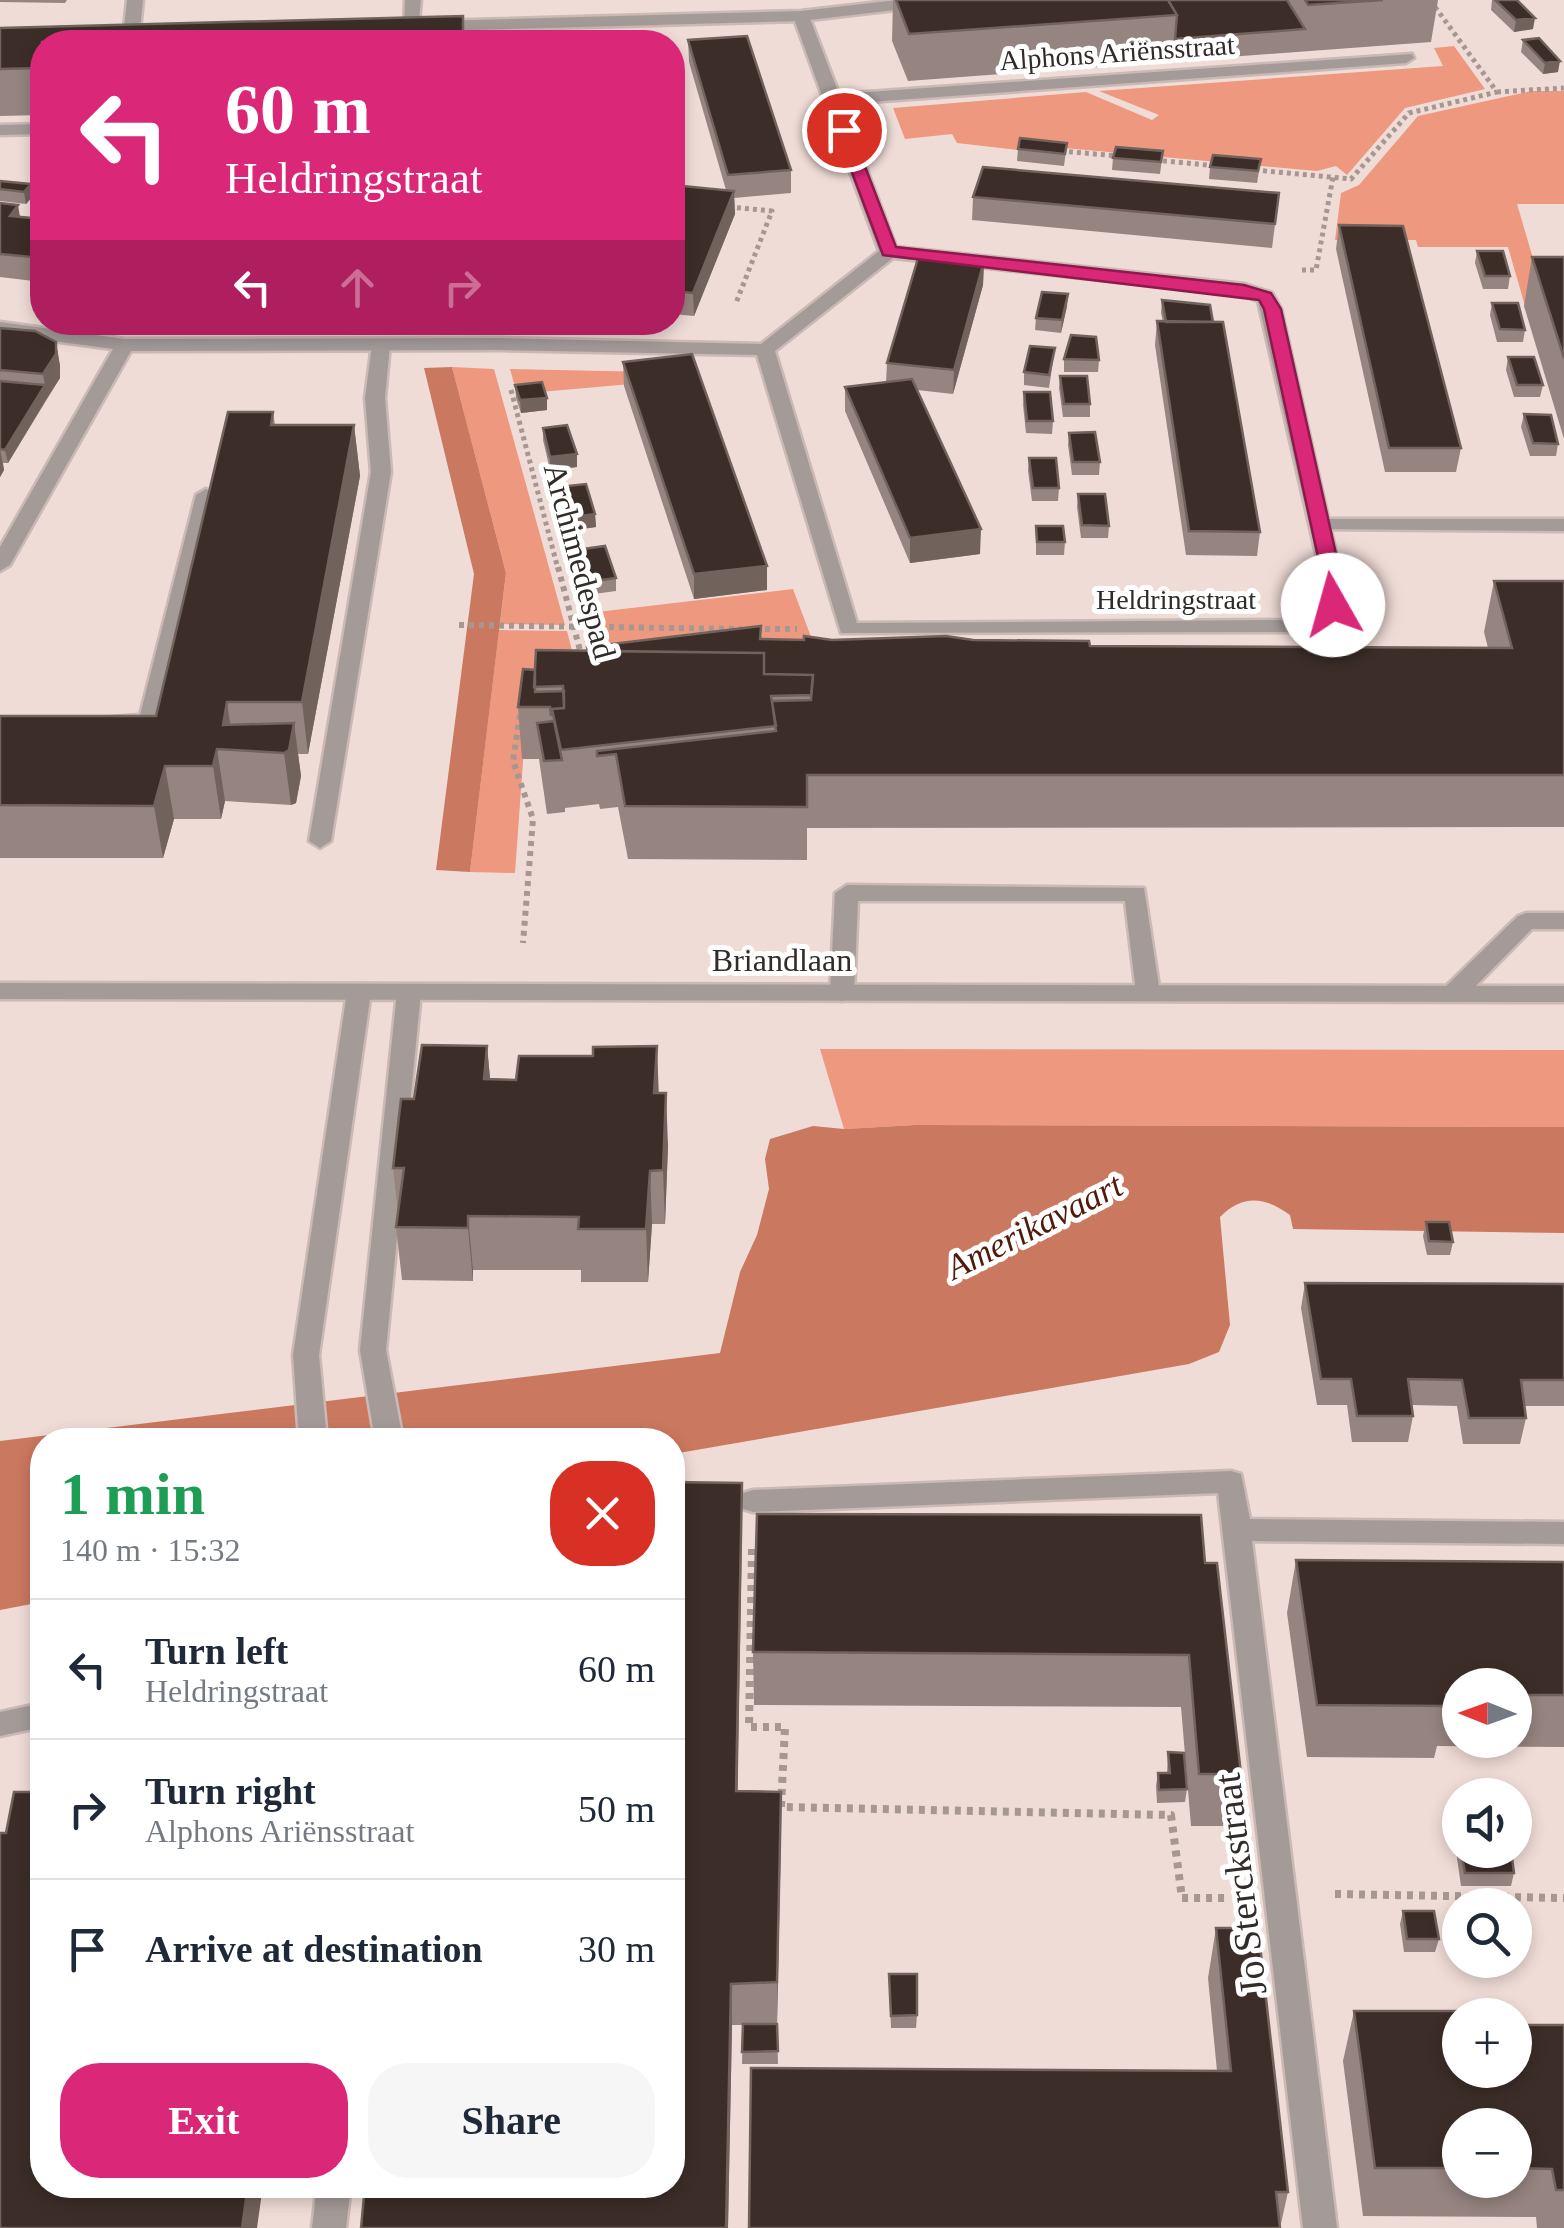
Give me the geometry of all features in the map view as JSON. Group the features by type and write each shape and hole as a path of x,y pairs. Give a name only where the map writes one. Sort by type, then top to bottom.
{"street":[{"path":"132,30 135,0"},
{"path":"412,26 413,0"},
{"path":"558,30 801,16 938,0"},
{"path":"51,335 125,345 500,344 764,350 889,252 801,16"},
{"path":"394,27 450,30"},
{"name":"Alphons Ariënsstraat","path":"832,100 1406,58"},
{"path":"0,130 30,129"},
{"name":"Heldringstraat","path":"848,629 1311,623 1326,615 1335,594 1272,309 1265,296 1244,290 889,252"},
{"path":"0,328 30,332"},
{"path":"320,841 381,472 375,398 381,344"},
{"path":"0,565 125,345"},
{"path":"764,350 848,629"},
{"path":"93,722 150,722 206,495"},
{"path":"1320,525 1564,525"},
{"path":"842,993 846,893 1136,893 1148,994"},
{"path":"1453,994 1526,921 1564,921"},
{"name":"Briandlaan","path":"0,990 1564,994"},
{"path":"312,1428 306,1355 359,992"},
{"path":"387,1428 372,1350 409,992"},
{"name":"Jo Sterckstraat","path":"753,1501 1231,1482 1320,2228"},
{"path":"1235,1530 1564,1533"},
{"path":"0,1724 30,1718"},
{"path":"329,2228 332,2198"}],"path":[{"path":"1430,0 1497,92"},
{"path":"1256,170 1351,179 1410,112 1497,92 1564,88"},
{"path":"1044,149 1121,156"},
{"path":"1140,158 1217,166"},
{"path":"712,205 772,210 718,349"},
{"name":"Archimedespad","path":"500,344 587,675"},
{"path":"459,625 848,629"},
{"path":"519,992 533,819 513,761 523,700"},
{"path":"753,1501 749,1726 784,1727 782,1807 1170,1815 1182,1898 1564,1898"}],"shaded area":[{"path":"1454,46 1485,89 1405,108 1347,175 1336,166 1317,171 1021,144 1019,150 957,143 952,134 905,139 893,108 1086,92 1152,120 1159,115 1099,91 1443,66 1434,48"},
{"path":"1532,91 1564,91 1564,204 1517,204 1547,306 1525,306 1508,247 1418,247 1416,240 1335,240 1341,193 1359,185 1418,116"},
{"path":"452,367 494,369 565,625 500,624 506,573"},
{"path":"510,369 652,372 654,382 517,394"},
{"path":"793,589 819,658 602,684 580,614"},
{"path":"499,630 567,631 581,686 526,720 515,873 470,872"},
{"path":"820,1049 1564,1050 1564,1127 915,1125 844,1129"}],"water":[{"path":"452,367 506,573 470,872 436,870 474,574 424,368"},
{"name":"Amerikavaart","path":"915,1125 1564,1127 1564,1233 1293,1229 1290,1215 1281,1209 1263,1202 1237,1204 1220,1217 1230,1325 1219,1352 1189,1364 685,1452 685,1428 106,1428 720,1353 740,1272 757,1235 769,1189 765,1159 770,1139 813,1126 844,1129"},
{"path":"30,1437 30,1604 0,1610 0,1441"}],"building":[{"path":"896,0 1168,0 1177,15 909,34"},
{"path":"1168,0 1287,0 1305,29 1175,39 1177,15"},
{"path":"1305,0 1383,0 1308,5"},
{"path":"1495,0 1517,0 1535,18 1516,20"},
{"path":"463,16 463,30 30,30 30,68 0,69 0,28"},
{"path":"747,36 791,170 728,175 688,40"},
{"path":"1539,38 1560,61 1545,63 1523,40"},
{"path":"1020,138 1067,143 1065,154 1018,149"},
{"path":"1116,147 1163,151 1161,162 1113,158"},
{"path":"1213,155 1261,159 1258,171 1210,167"},
{"path":"983,167 1279,193 1275,224 973,197"},
{"path":"0,181 30,184 24,192 0,189"},
{"path":"685,186 734,191 693,293 685,292"},
{"path":"0,203 18,205 10,216 30,218 30,257 0,254"},
{"path":"1339,225 1403,226 1461,448 1389,448"},
{"path":"1477,251 1503,251 1510,276 1485,276"},
{"path":"919,255 984,261 954,370 887,363"},
{"path":"1532,257 1564,257 1564,358"},
{"path":"1042,292 1068,294 1062,320 1036,318"},
{"path":"1162,300 1210,305 1213,322 1166,322"},
{"path":"1492,303 1518,303 1525,330 1500,329"},
{"path":"1157,321 1223,322 1260,532 1189,531"},
{"path":"0,328 30,331 30,335 43,335 56,342 56,354 43,374 0,370"},
{"path":"1071,335 1096,337 1099,360 1064,359"},
{"path":"1030,346 1055,348 1049,375 1024,372"},
{"path":"692,354 767,566 694,574 623,362"},
{"path":"1508,357 1534,357 1543,385 1517,385"},
{"path":"1060,376 1087,376 1090,404 1064,404"},
{"path":"912,379 981,529 910,538 845,387"},
{"path":"0,381 45,385 5,450 0,449"},
{"path":"542,382 547,398 520,400 515,385"},
{"path":"1024,392 1050,392 1053,421 1027,421"},
{"path":"228,412 273,412 271,425 354,425 302,702 227,702 223,725 294,723 289,750 284,753 217,749 213,766 165,766 154,806 0,805 0,716 156,716"},
{"path":"1524,414 1551,415 1558,444 1533,443"},
{"path":"567,425 577,454 550,457 543,428"},
{"path":"1095,432 1100,462 1073,462 1069,433"},
{"path":"1029,458 1056,458 1059,488 1033,488"},
{"path":"586,484 595,514 567,518 558,487"},
{"path":"1078,494 1105,494 1109,526 1082,525"},
{"path":"1036,526 1063,526 1065,542 1037,542"},
{"path":"605,546 616,578 586,582 576,550"},
{"path":"1494,581 1564,581 1564,775 807,775 807,807 625,806 616,754 597,756 597,751 776,731 772,701 811,700 813,675 764,674 764,653 588,651 587,647 761,626 760,639 946,636 973,640 1089,641 1090,646 1512,648"},
{"path":"536,650 764,653 764,674 813,675 811,695 771,696 776,726 561,750 552,709 564,708 563,686 534,687"},
{"path":"523,669 535,670 535,692 564,691 564,708 552,709 551,715 550,707 518,707"},
{"path":"554,721 562,760 544,761 537,723"},
{"path":"422,1045 487,1046 484,1079 516,1080 519,1056 593,1056 593,1047 657,1046 654,1093 666,1093 663,1170 650,1171 646,1229 578,1229 579,1217 468,1216 468,1228 396,1227 404,1168 393,1168 401,1099 414,1099"},
{"path":"1426,1222 1449,1222 1453,1242 1429,1241"},
{"path":"1305,1283 1564,1284 1564,1380 1521,1380 1526,1418 1469,1418 1462,1380 1408,1379 1413,1416 1357,1416 1351,1379 1321,1379"},
{"path":"685,1482 742,1483 736,1791 781,1792 777,1982 731,1984 726,2228 361,2228 364,2198 685,2198"},
{"path":"757,1514 1201,1515 1205,1563 1217,1563 1241,1774 1199,1774 1189,1655 753,1652"},
{"path":"1296,1560 1564,1562 1564,1695 1532,1695 1532,1668 1442,1668 1442,1706 1317,1705"},
{"path":"1168,1752 1184,1753 1187,1789 1159,1790 1158,1773 1170,1773"},
{"path":"14,1792 30,1792 30,2198 246,2198 242,2228 0,2228 0,1833 6,1833"},
{"path":"1464,1868 1513,1868 1514,1873 1465,1873"},
{"path":"1403,1911 1434,1911 1439,1939 1407,1939"},
{"path":"1216,1928 1258,1928 1288,2192 1276,2192 1280,2228 749,2228 751,2068 1231,2071"},
{"path":"889,1974 917,1974 917,2015 891,2016"},
{"path":"1354,2011 1442,2011 1442,2088 1532,2088 1532,2025 1564,2025 1564,2190 1556,2190 1552,2169 1532,2168 1532,2108 1442,2108 1442,2168 1375,2168"},
{"path":"743,2024 777,2024 778,2051 742,2052"}],"route":[{"path":"844,130 889,252 1244,290 1265,296 1272,309 1335,594 1333,605"}]}
